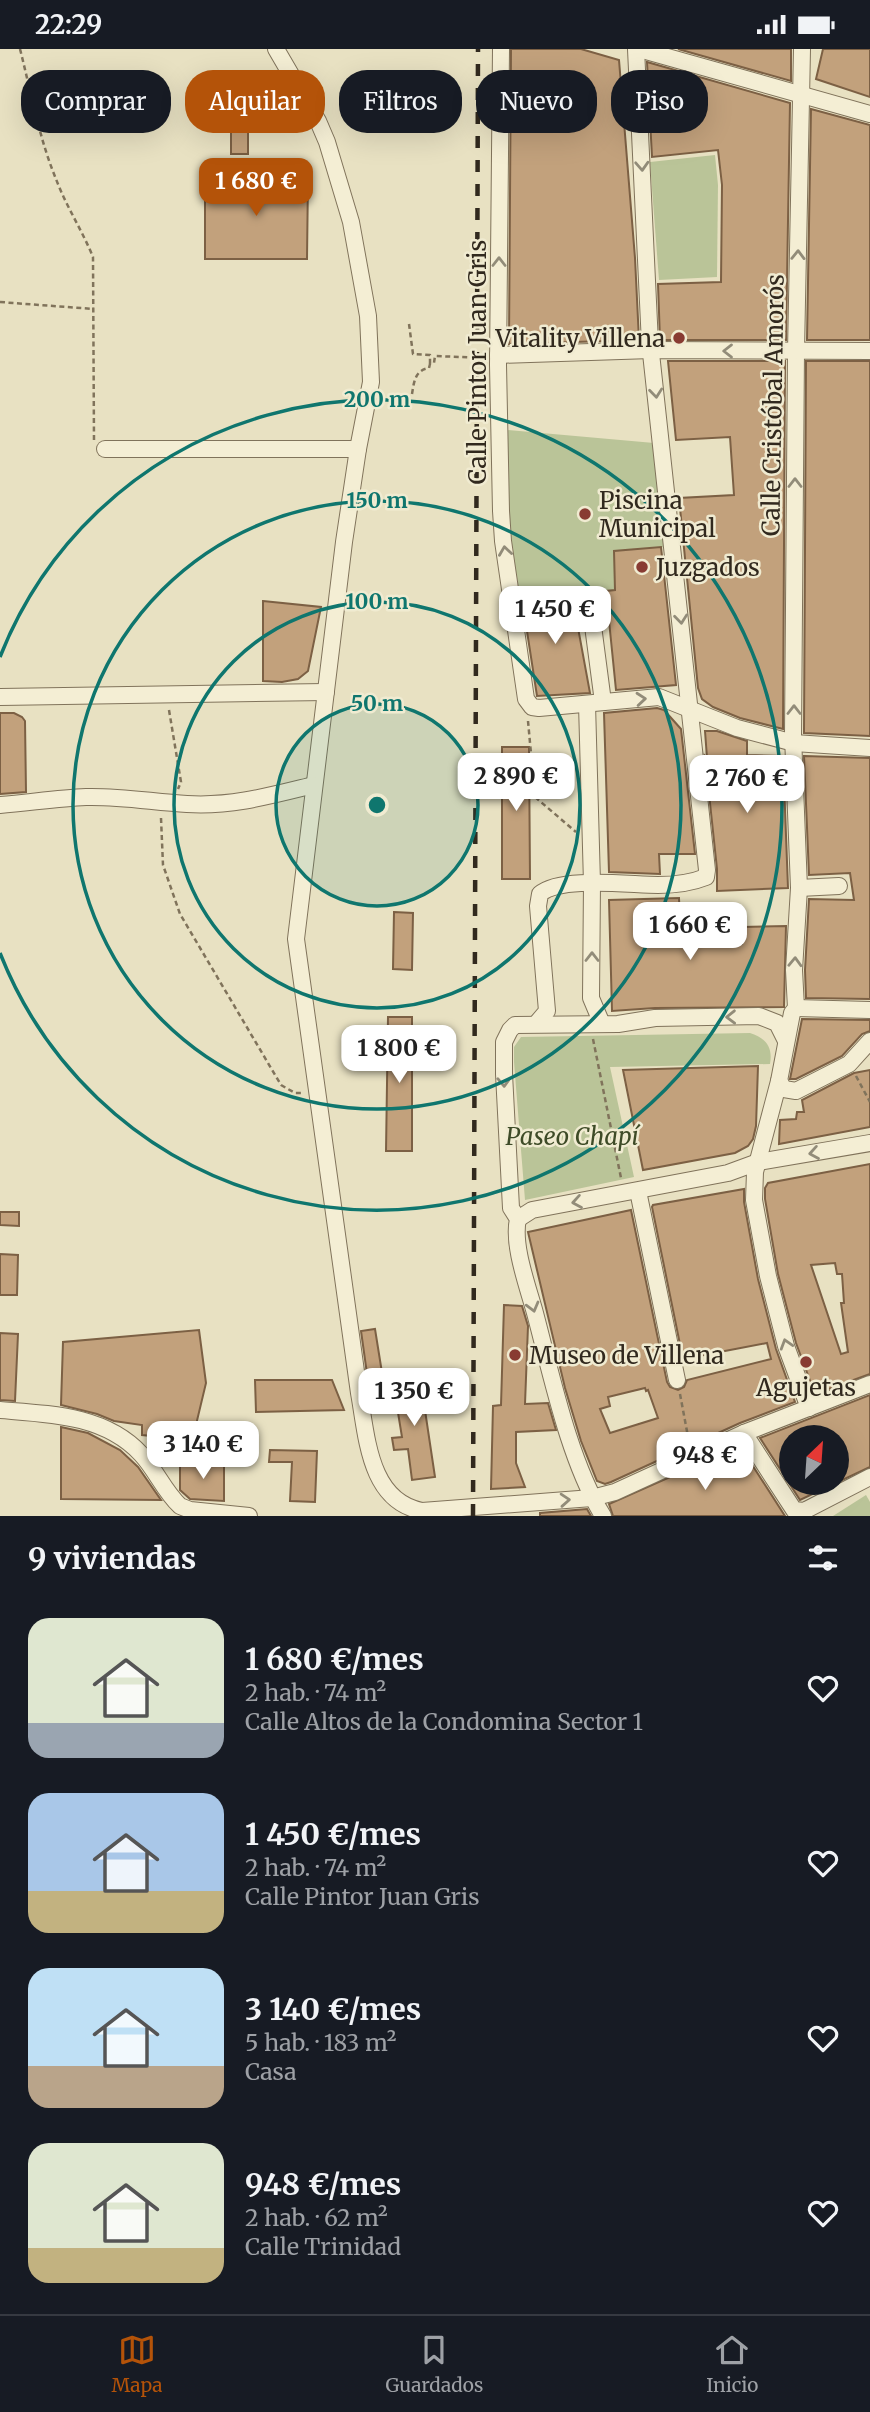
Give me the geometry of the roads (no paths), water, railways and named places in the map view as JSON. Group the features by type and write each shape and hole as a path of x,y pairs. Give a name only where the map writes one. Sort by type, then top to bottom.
{"street":[{"path":"276,49 318,121 327,142 351,222 368,316 371,382 358,449 296,939 359,1393 368,1445 378,1479 398,1510 422,1511 459,1507 496,1510 592,1498 615,1492 692,1455 870,1384"},
{"name":"Calle Pintor Juan Gris","path":"502,49 498,360 503,541 526,699 533,711 595,703"},
{"path":"529,1024 547,1011 538,907 540,894 551,888 592,883 660,885 693,882 706,877 707,870 651,350 637,49 870,114"},
{"name":"Calle Cristóbal Amorós","path":"802,49 796,351 794,743 799,888 794,970 796,1008 792,1013 779,1081 761,1151 754,1201 768,1276 786,1346 808,1408"},
{"path":"498,360 651,350 870,351"},
{"path":"105,449 358,449"},
{"path":"590,603 595,703 591,998 597,1028"},
{"path":"0,697 326,692"},
{"path":"595,703 659,697 737,728 794,743 870,748"},
{"path":"0,805 85,797 127,797 205,804 259,799 314,785"},
{"path":"799,888 839,885"},
{"path":"796,1008 870,1010"},
{"path":"603,1516 592,1498 552,1382 518,1241 518,1219 511,1208 505,1042 515,1025 597,1028 655,1018 759,1016 777,1023 786,1041"},
{"path":"779,1081 783,1089 793,1092 849,1064 870,1041"},
{"path":"518,1219 532,1210 635,1184 728,1173 761,1151 778,1160 870,1143"},
{"path":"635,1184 677,1380"},
{"path":"0,1410 57,1414 108,1429 141,1453 180,1506 190,1510 249,1516"},
{"path":"744,1433 794,1510 804,1511 870,1477"}],"railway":[{"path":"473,1516 478,49"}],"place":[{"name":"Vitality Villena","path":"679,338"},
{"name":"Piscina Municipal","path":"585,514"},
{"name":"Juzgados","path":"642,567"},
{"name":"Museo de Villena","path":"515,1355"},
{"name":"Agujetas","path":"806,1362"}],"park label":[{"name":"Paseo Chapí","path":"572,1136"}]}
